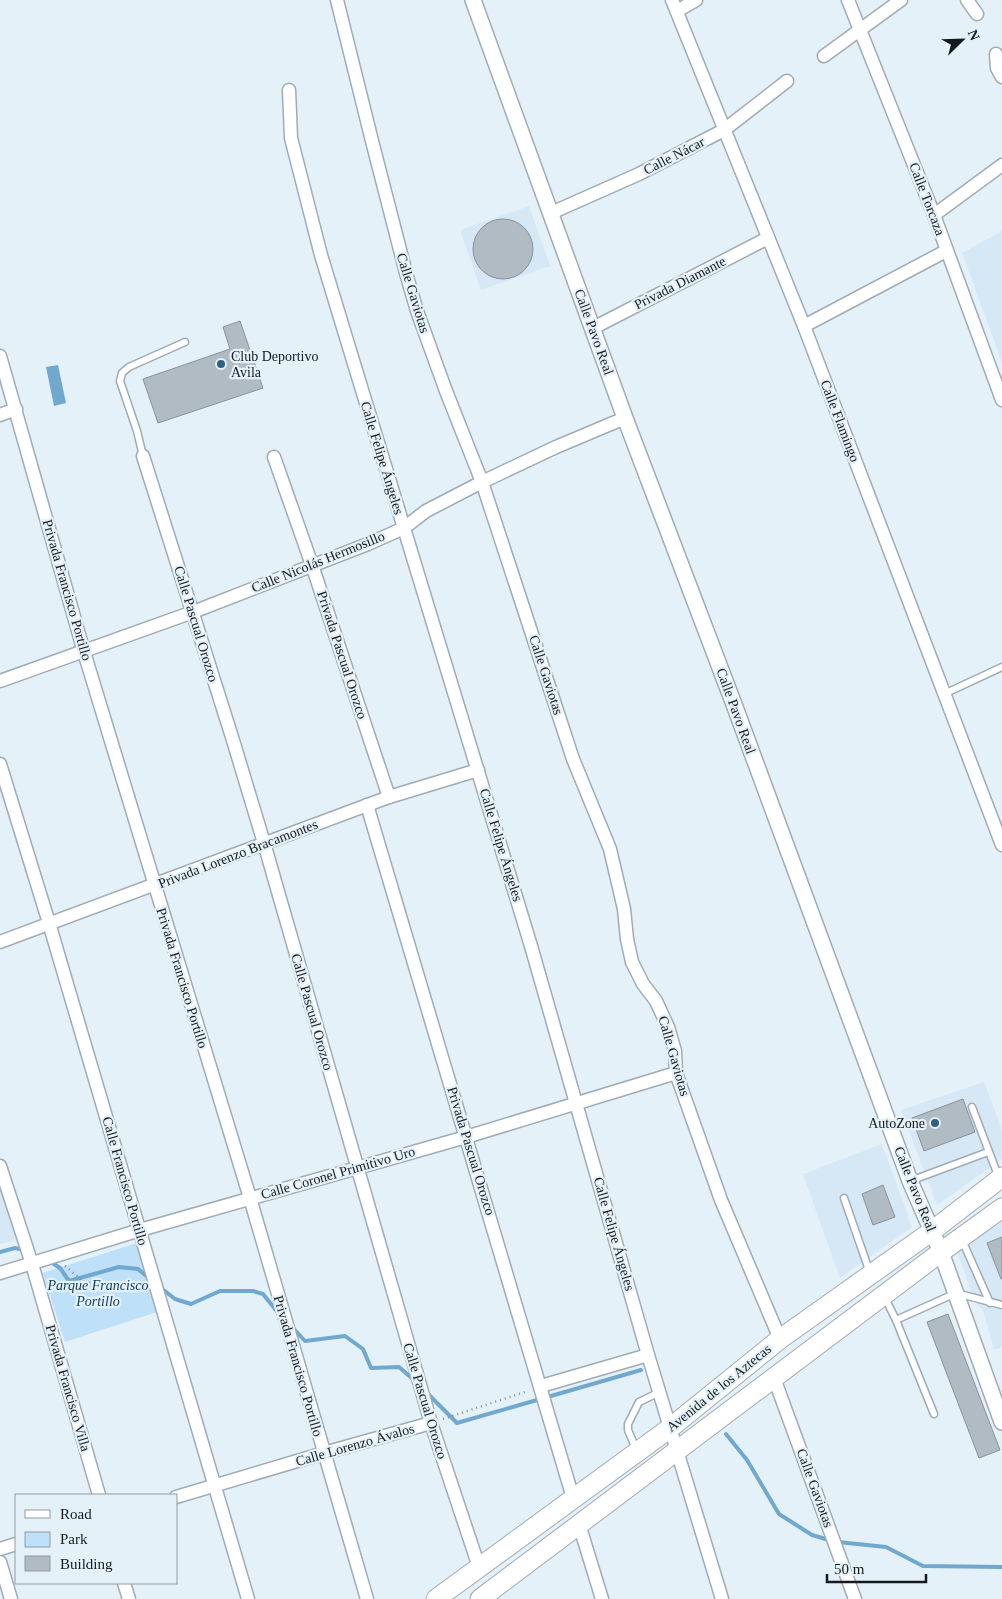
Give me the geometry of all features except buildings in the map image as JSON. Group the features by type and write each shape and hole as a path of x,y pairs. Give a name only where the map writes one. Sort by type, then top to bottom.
{"main road":[{"name":"Avenida de los Aztecas","path":"436,1599 670,1428 780,1339 932,1231 1001,1178"},
{"name":"Avenida de los Aztecas","path":"481,1598 1002,1208"}],"street":[{"name":"Calle Gaviotas","path":"338,0 406,273 434,357 482,482 573,759 610,850 624,909 627,939 632,962 643,984 656,1001 668,1026 675,1051 676,1073 720,1200 780,1339"},
{"name":"Calle Pavo Real","path":"473,0 625,418 738,716 910,1181 941,1252 1002,1422"},
{"path":"675,5 696,0"},
{"name":"Calle Torcaza","path":"848,0 934,215 1002,400"},
{"path":"824,56 901,0"},
{"path":"967,0 977,14"},
{"name":"Calle Flamingo","path":"675,5 804,326 1002,845"},
{"path":"996,54 997,68 1002,77"},
{"name":"Calle Nácar","path":"551,213 639,174 724,130 787,81"},
{"name":"Calle Felipe Ángeles","path":"289,90 291,138 321,255 478,770 648,1355 722,1599"},
{"path":"934,215 1002,165"},
{"name":"Privada Diamante","path":"593,328 768,238"},
{"path":"804,326 946,251"},
{"name":"Privada Francisco Portillo","path":"0,356 84,652 250,1198 367,1599"},
{"path":"0,415 16,409"},
{"name":"Calle Nicolás Hermosillo","path":"0,681 193,612 368,544 404,528 426,511 482,482 556,446 625,418"},
{"name":"Calle Pascual Orozco","path":"144,456 264,844 431,1423 479,1567"},
{"name":"Privada Pascual Orozco","path":"274,458 390,797"},
{"name":"Calle Francisco Portillo","path":"0,764 49,923 248,1599"},
{"name":"Privada Lorenzo Bracamontes","path":"0,942 390,797 478,770"},
{"name":"Privada Pascual Orozco","path":"368,805 574,1498"},
{"name":"Calle Coronel Primitivo Uro","path":"0,1272 676,1073"},
{"name":"Privada Francisco Villa","path":"0,1166 32,1264 99,1494"},
{"path":"541,1386 648,1355"},
{"name":"Calle Gaviotas","path":"774,1378 855,1599"},
{"name":"Calle Lorenzo Ávalos","path":"178,1497 431,1423"},
{"path":"579,1524 602,1599"},
{"path":"0,1548 15,1544"},
{"path":"0,1562 11,1599"},
{"path":"124,1584 129,1599"}],"lane":[{"path":"144,456 120,381 122,373 129,367 186,342"},
{"path":"944,694 1002,667"},
{"path":"972,1107 988,1152 1001,1178"},
{"path":"910,1181 988,1152"},
{"path":"844,1198 870,1274"},
{"path":"961,1238 990,1303"},
{"path":"896,1320 956,1293 1002,1305"},
{"path":"884,1295 934,1414"},
{"path":"637,1452 628,1430 628,1424 639,1402 660,1392"}],"path":[{"path":"55,1256 84,1282 93,1283"},
{"name":"Calle Lorenzo Ávalos","path":"431,1423 541,1386"}],"shaded area":[{"path":"529,206 550,266 481,290 460,230"},
{"path":"1002,231 1002,362 962,253"},
{"path":"58,365 66,403 54,406 46,367"},
{"path":"984,1082 1002,1130 1002,1159 937,1205 901,1110"},
{"path":"882,1144 912,1227 840,1278 803,1174"},
{"path":"0,1185 17,1240 0,1244"},
{"path":"1002,1222 1002,1347 994,1350 983,1310 975,1302 957,1251"}],"green space":[{"name":"Parque Francisco Portillo","path":"137,1243 160,1311 65,1342 43,1273"}],"waterway":[{"path":"0,1252 15,1248 24,1250"},
{"path":"51,1262 60,1268 69,1281 119,1267 138,1269 150,1279"},
{"path":"161,1288 175,1299 191,1304 220,1291 253,1291 263,1294 279,1314"},
{"path":"293,1328 305,1341 345,1336 363,1349 371,1368 399,1367 414,1380"},
{"path":"428,1394 457,1423 641,1370"},
{"path":"726,1434 747,1460 779,1514 812,1535 829,1540"},
{"path":"838,1542 886,1547 923,1566 1002,1567"}],"place":[{"name":"Club Deportivo Avila","path":"221,364"},
{"name":"AutoZone","path":"935,1123"}]}
